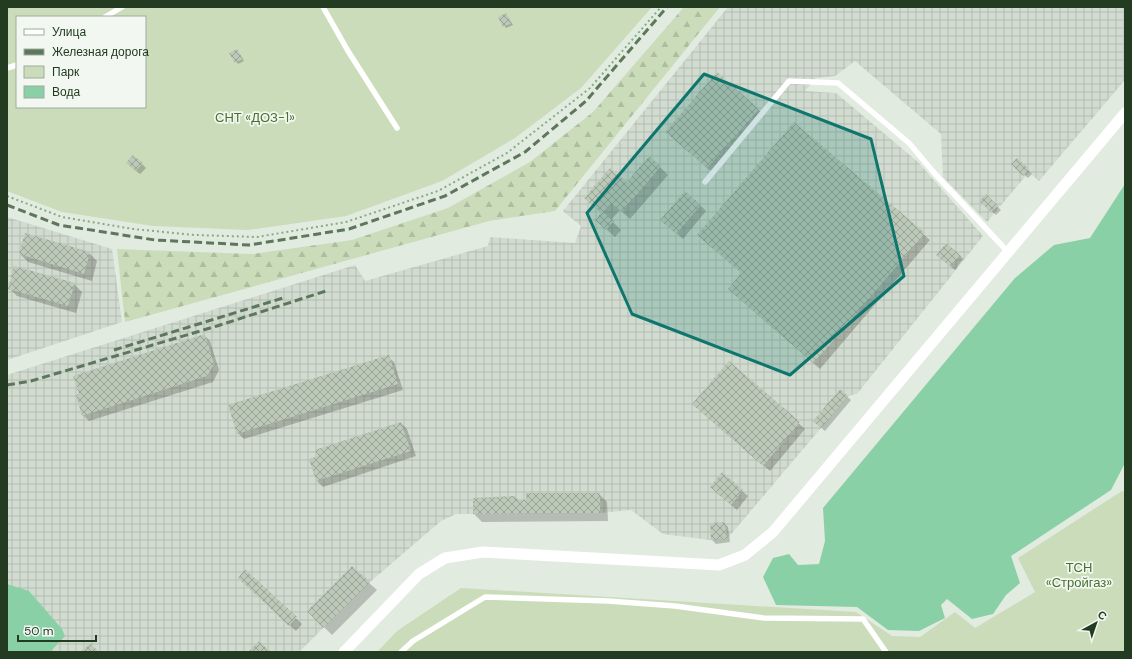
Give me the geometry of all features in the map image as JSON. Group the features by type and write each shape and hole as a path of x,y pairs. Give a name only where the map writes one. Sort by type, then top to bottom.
{"street":[{"path":"344,652 419,574 445,558 483,552 719,565 745,555 773,532 1125,113"}],"lane":[{"path":"107,16 122,7"},
{"path":"323,7 348,51 397,128"},
{"path":"705,182 789,82 838,83 908,143 1008,252"},
{"path":"402,652 413,641 485,597 608,601 675,606 764,618 863,619 886,652"}],"path":[{"path":"7,196 62,217 132,229 195,235 257,237 346,222 438,191 507,153 590,88 661,7"}],"highlighted area":[{"path":"704,74 871,139 904,276 790,375 632,314 587,213"}],"shaded area":[{"path":"728,7 1125,7 1125,80 1039,181 1029,172 987,222 943,177 941,134 855,61 835,76 816,78 805,91 836,93 918,162 983,236 857,394 848,396 727,539 711,540 663,534 631,510 600,513 456,514 441,521 370,582 299,652 7,652 7,375 355,265 365,281 488,246 490,237 575,243 581,226 563,211"},
{"path":"7,217 112,249 122,322 7,360"}],"green space":[{"name":"СНТ «ДОЗ-1»","path":"7,7 652,7 581,88 515,138 442,181 346,216 248,230 153,226 62,212 7,191"},
{"path":"684,7 720,7 555,211 489,221 125,322 117,249 252,254 352,240 448,208 530,162 593,112"},
{"name":"ТСН «Стройгаз»","path":"1122,491 1125,492 1125,652 377,652 397,631 461,588 856,612 892,636 920,637 955,612 975,628 1035,592 1018,558"}],"water":[{"path":"1125,184 1125,463 1111,490 1011,556 1020,583 1006,595 993,614 972,619 947,599 941,605 945,618 919,631 888,630 857,607 776,605 763,577 773,558 789,554 798,565 819,564 825,541 823,508 1015,278 1054,245 1090,238"},
{"path":"7,584 29,591 62,629 65,636 50,652 7,652"}],"building":[{"path":"506,13 512,23 503,27 498,17"},
{"path":"237,49 243,59 235,63 229,53"},
{"path":"717,72 759,109 707,168 665,132"},
{"path":"794,122 925,233 814,363 728,289 741,273 697,235"},
{"path":"133,155 143,163 136,171 126,163"},
{"path":"649,156 661,166 622,212 611,203 603,212 614,221 606,230 595,220 601,213 584,198 610,168 627,182"},
{"path":"1017,158 1029,169 1023,176 1011,164"},
{"path":"685,191 701,205 676,234 660,220"},
{"path":"986,194 998,206 991,212 979,201"},
{"path":"25,233 90,252 84,274 19,254"},
{"path":"946,243 960,255 951,267 936,255"},
{"path":"14,266 75,283 68,306 8,289"},
{"path":"205,334 214,364 207,376 82,416 76,395 79,394 73,376"},
{"path":"389,355 398,384 237,434 228,405"},
{"path":"729,361 800,422 763,466 692,404"},
{"path":"840,389 848,396 821,428 813,421"},
{"path":"401,422 411,451 316,481 309,459 318,456 315,450"},
{"path":"722,472 743,490 731,505 710,487"},
{"path":"526,493 600,493 600,513 473,514 473,498 515,496 516,500 526,500"},
{"path":"725,522 727,539 711,540 710,523"},
{"path":"352,566 370,582 323,628 307,611"},
{"path":"245,569 297,617 289,626 238,578"},
{"path":"259,641 271,652 248,652"},
{"path":"90,643 99,652 81,652"}],"railway":[{"path":"7,205 59,225 155,240 249,245 349,229 445,196 525,152 586,101 667,7"},
{"path":"7,385 31,381 217,326 329,290"},
{"path":"114,350 283,298"}]}
